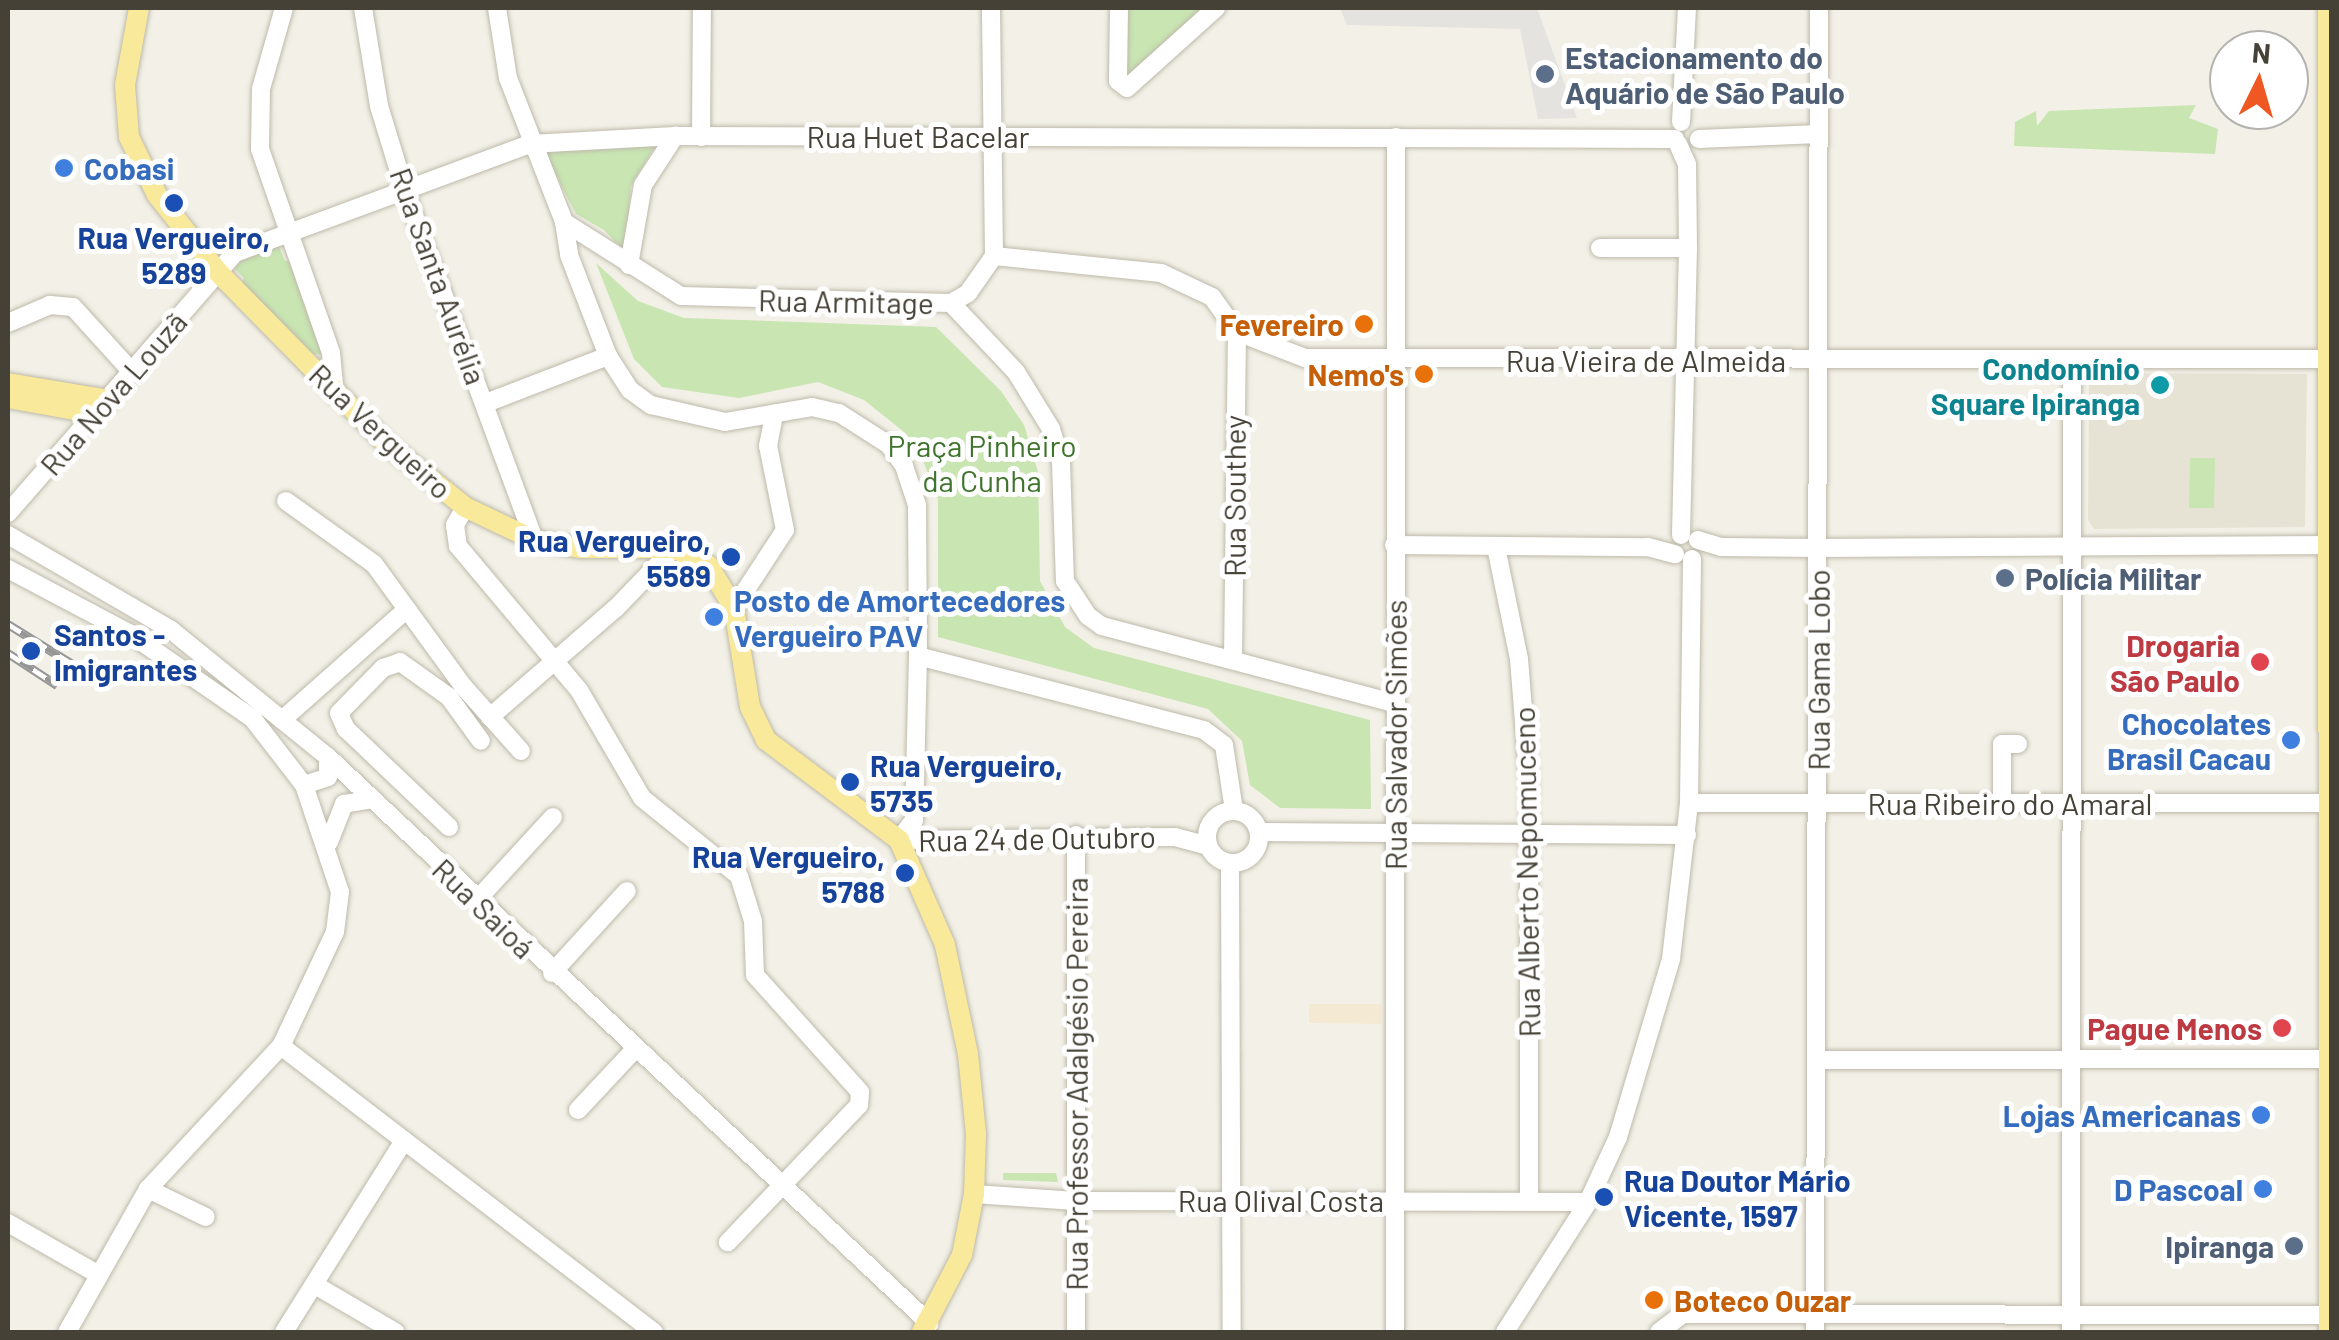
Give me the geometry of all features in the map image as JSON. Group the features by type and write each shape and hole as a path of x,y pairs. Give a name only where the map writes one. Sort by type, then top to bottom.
{"main road":[{"name":"Rua Vergueiro","path":"139,8 125,84 129,137 157,195 218,272 335,394 464,507 534,540 580,548 674,548"},
{"path":"2328,8 2330,1321"},
{"path":"8,383 104,407"},
{"path":"8,398 104,407"},
{"path":"674,548 708,565 734,608 750,707 766,740 899,840 945,945 962,1014 975,1116 974,1194 962,1255 926,1328"}],"street":[{"path":"284,8 266,58 259,125 266,177 330,353 335,394"},
{"name":"Rua Santa Aurélia","path":"363,8 378,106 404,188 534,540"},
{"path":"497,8 508,78 530,144 564,222 568,255 608,356 630,390 651,405 725,422 812,408 838,413 889,446 904,466 917,505 918,656 914,820 899,840"},
{"path":"701,137 702,8"},
{"path":"951,303 990,270 994,256 991,8"},
{"path":"1119,8 1118,81 1127,88 1216,8"},
{"path":"1505,1332 1588,1202 1653,1035 1671,959 1689,803 1687,8"},
{"name":"Rua Gama Lobo","path":"1815,1324 1819,8"},
{"name":"Rua Huet Bacelar","path":"218,272 235,253 530,144 675,136 1819,134"},
{"path":"629,265 643,185 675,136"},
{"name":"Rua Salvador Simões","path":"1395,1332 1396,137"},
{"name":"Rua Armitage","path":"564,222 681,296 712,300 951,303 1016,372 1051,429 1060,462 1061,557 1073,600 1102,626 1394,703"},
{"path":"1600,248 1688,248"},
{"name":"Rua Vieira de Almeida","path":"994,256 1161,272 1212,297 1237,332 1305,358 2328,358"},
{"name":"Rua Nova Louzã","path":"8,514 218,272"},
{"path":"8,323 50,305 73,307 134,373"},
{"name":"Rua Southey","path":"1233,660 1237,332"},
{"path":"486,403 608,356"},
{"path":"2071,1323 2072,359"},
{"path":"734,608 784,530 784,502 768,446 774,414"},
{"path":"286,501 352,543 521,751"},
{"path":"464,507 455,525 458,546 598,718 642,798 738,876 753,921 755,975 860,1092 859,1104 728,1242"},
{"name":"Rua Saioá","path":"8,535 171,630 328,757 926,1328"},
{"path":"1394,545 2330,546"},
{"name":"Rua Alberto Nepomuceno","path":"1496,547 1519,659 1531,837 1529,1200"},
{"path":"490,717 550,660 616,608 674,548"},
{"path":"8,569 130,632 222,692 277,746 304,785 329,844 340,892 338,920 280,1046 148,1189 67,1332"},
{"path":"282,720 407,609"},
{"path":"918,656 1204,730 1224,745 1234,810"},
{"path":"339,713 384,668 400,662 449,697 481,741"},
{"path":"315,690 339,713 346,729 449,827"},
{"path":"2002,803 2002,744 2018,744"},
{"path":"304,785 328,777 328,757"},
{"path":"329,844 344,804 371,799"},
{"name":"Rua Ribeiro do Amaral","path":"1689,803 2330,803"},
{"path":"1230,863 1208,846 1209,825 1234,810"},
{"path":"1234,810 1251,817 1260,832"},
{"path":"476,901 554,817"},
{"name":"Rua 24 de Outubro","path":"1175,836 1209,825"},
{"path":"1260,832 1395,831 1531,837 1687,835"},
{"path":"1230,863 1252,855 1260,832"},
{"name":"Rua Professor Adalgésio Pereira","path":"1076,836 1076,1332"},
{"name":"Rua 24 de Outubro","path":"899,840 1175,836 1208,846"},
{"path":"1230,863 1232,1332"},
{"path":"552,972 627,891"},
{"path":"280,1046 646,1330"},
{"path":"578,1110 634,1050"},
{"path":"1817,1060 2329,1058"},
{"path":"284,1332 404,1141"},
{"path":"148,1189 206,1217"},
{"name":"Rua Olival Costa","path":"974,1194 1076,1200 1588,1202"},
{"path":"8,1223 99,1275"},
{"path":"315,1285 395,1332"},
{"path":"1659,1332 1683,1314 1815,1324 2330,1321"}],"shaded area":[{"name":"Estacionamento do Aquário de São Paulo","path":"1340,8 1537,8 1577,118 1538,119 1520,29 1347,25"},
{"path":"2099,373 2307,374 2305,527 2094,529 2088,520 2089,383"},
{"path":"1309,1004 1381,1004 1381,1024 1309,1023"}],"green space":[{"path":"1125,8 1213,8 1124,85"},
{"path":"2196,105 2189,118 2209,126 2209,130 2218,130 2215,154 2014,146 2015,122 2036,111 2037,126 2049,111"},
{"path":"657,143 631,186 625,252 604,230 576,214 544,152"},
{"path":"277,241 285,261 292,260 325,355 304,353 240,287 244,278 227,261"},
{"name":"Praça Pinheiro da Cunha","path":"596,263 638,301 684,318 936,327 1001,391 1024,425 1038,472 1040,581 1065,627 1094,648 1370,720 1371,809 1280,808 1250,785 1242,741 1208,709 938,637 938,500 919,450 904,432 864,400 818,382 739,398 662,387 634,359"},
{"path":"2190,458 2215,458 2214,508 2189,508"},
{"path":"1003,1173 1056,1173 1058,1182 1003,1180"}],"water":[{"path":"1943,395 1986,395 1987,409 1943,409"}],"railway":[{"path":"8,624 74,665"},
{"path":"8,653 57,685"}],"place":[{"name":"Estacionamento do Aquário de São Paulo","path":"1545,74"},
{"name":"Cobasi","path":"64,168"},
{"name":"Rua Vergueiro, 5289","path":"174,203"},
{"name":"Fevereiro","path":"1364,324"},
{"name":"Nemo's","path":"1424,374"},
{"name":"Condomínio Square Ipiranga","path":"2160,385"},
{"name":"Rua Vergueiro, 5589","path":"731,557"},
{"name":"Polícia Militar","path":"2005,578"},
{"name":"Posto de Amortecedores Vergueiro PAV","path":"714,617"},
{"name":"Santos - Imigrantes","path":"31,651"},
{"name":"Drogaria São Paulo","path":"2260,662"},
{"name":"Chocolates Brasil Cacau","path":"2291,740"},
{"name":"Rua Vergueiro, 5735","path":"850,782"},
{"name":"Rua Vergueiro, 5788","path":"905,873"},
{"name":"Pague Menos","path":"2282,1028"},
{"name":"Lojas Americanas","path":"2261,1115"},
{"name":"D Pascoal","path":"2263,1189"},
{"name":"Rua Doutor Mário Vicente, 1597","path":"1604,1197"},
{"name":"Ipiranga","path":"2294,1246"},
{"name":"Boteco Ouzar","path":"1654,1300"}]}
